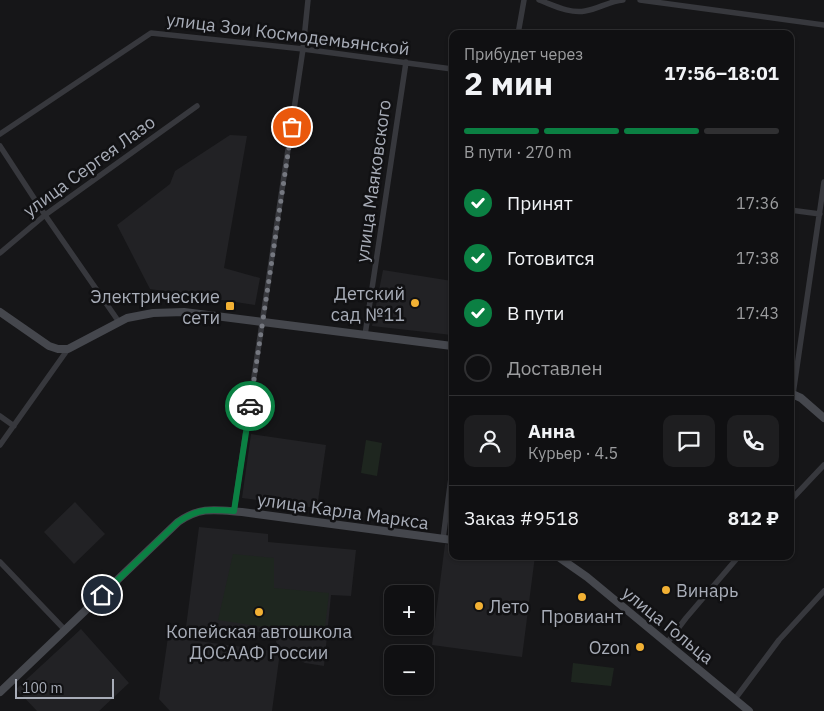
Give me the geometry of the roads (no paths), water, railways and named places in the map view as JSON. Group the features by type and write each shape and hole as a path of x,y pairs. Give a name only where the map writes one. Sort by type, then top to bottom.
{"street":[{"path":"234,511 303,49 308,0"},
{"path":"519,30 524,0"},
{"path":"539,0 578,12 623,0"},
{"path":"640,0 824,25"},
{"name":"улица Зои Космодемьянской","path":"0,134 151,33 303,49 449,69"},
{"name":"улица Маяковского","path":"366,334 406,62"},
{"name":"улица Сергея Лазо","path":"0,253 45,215 197,106"},
{"path":"0,146 119,322"},
{"path":"794,380 824,182"},
{"path":"794,211 820,214"},
{"path":"0,312 49,346 58,349 68,349"},
{"path":"0,445 68,349 119,322 138,315 176,312 263,321 449,346"},
{"path":"794,395 824,418"},
{"path":"0,416 14,426"},
{"path":"794,497 824,465"},
{"path":"443,540 449,493"},
{"name":"улица Карла Маркса","path":"0,692 178,522 201,510 234,511 449,540"},
{"name":"улица Гольца","path":"564,560 749,711"},
{"path":"667,643 737,560"},
{"path":"0,562 65,630"},
{"path":"735,699 779,640 824,591"}],"place":[{"name":"Детский сад №11","path":"415,303"},
{"name":"Электрические сети","path":"230,306"},
{"name":"Винарь","path":"666,590"},
{"name":"Провиант","path":"582,597"},
{"name":"Лето","path":"479,606"},
{"name":"Копейская автошкола ДОСААФ России","path":"259,612"},
{"name":"Ozon","path":"640,647"}]}
